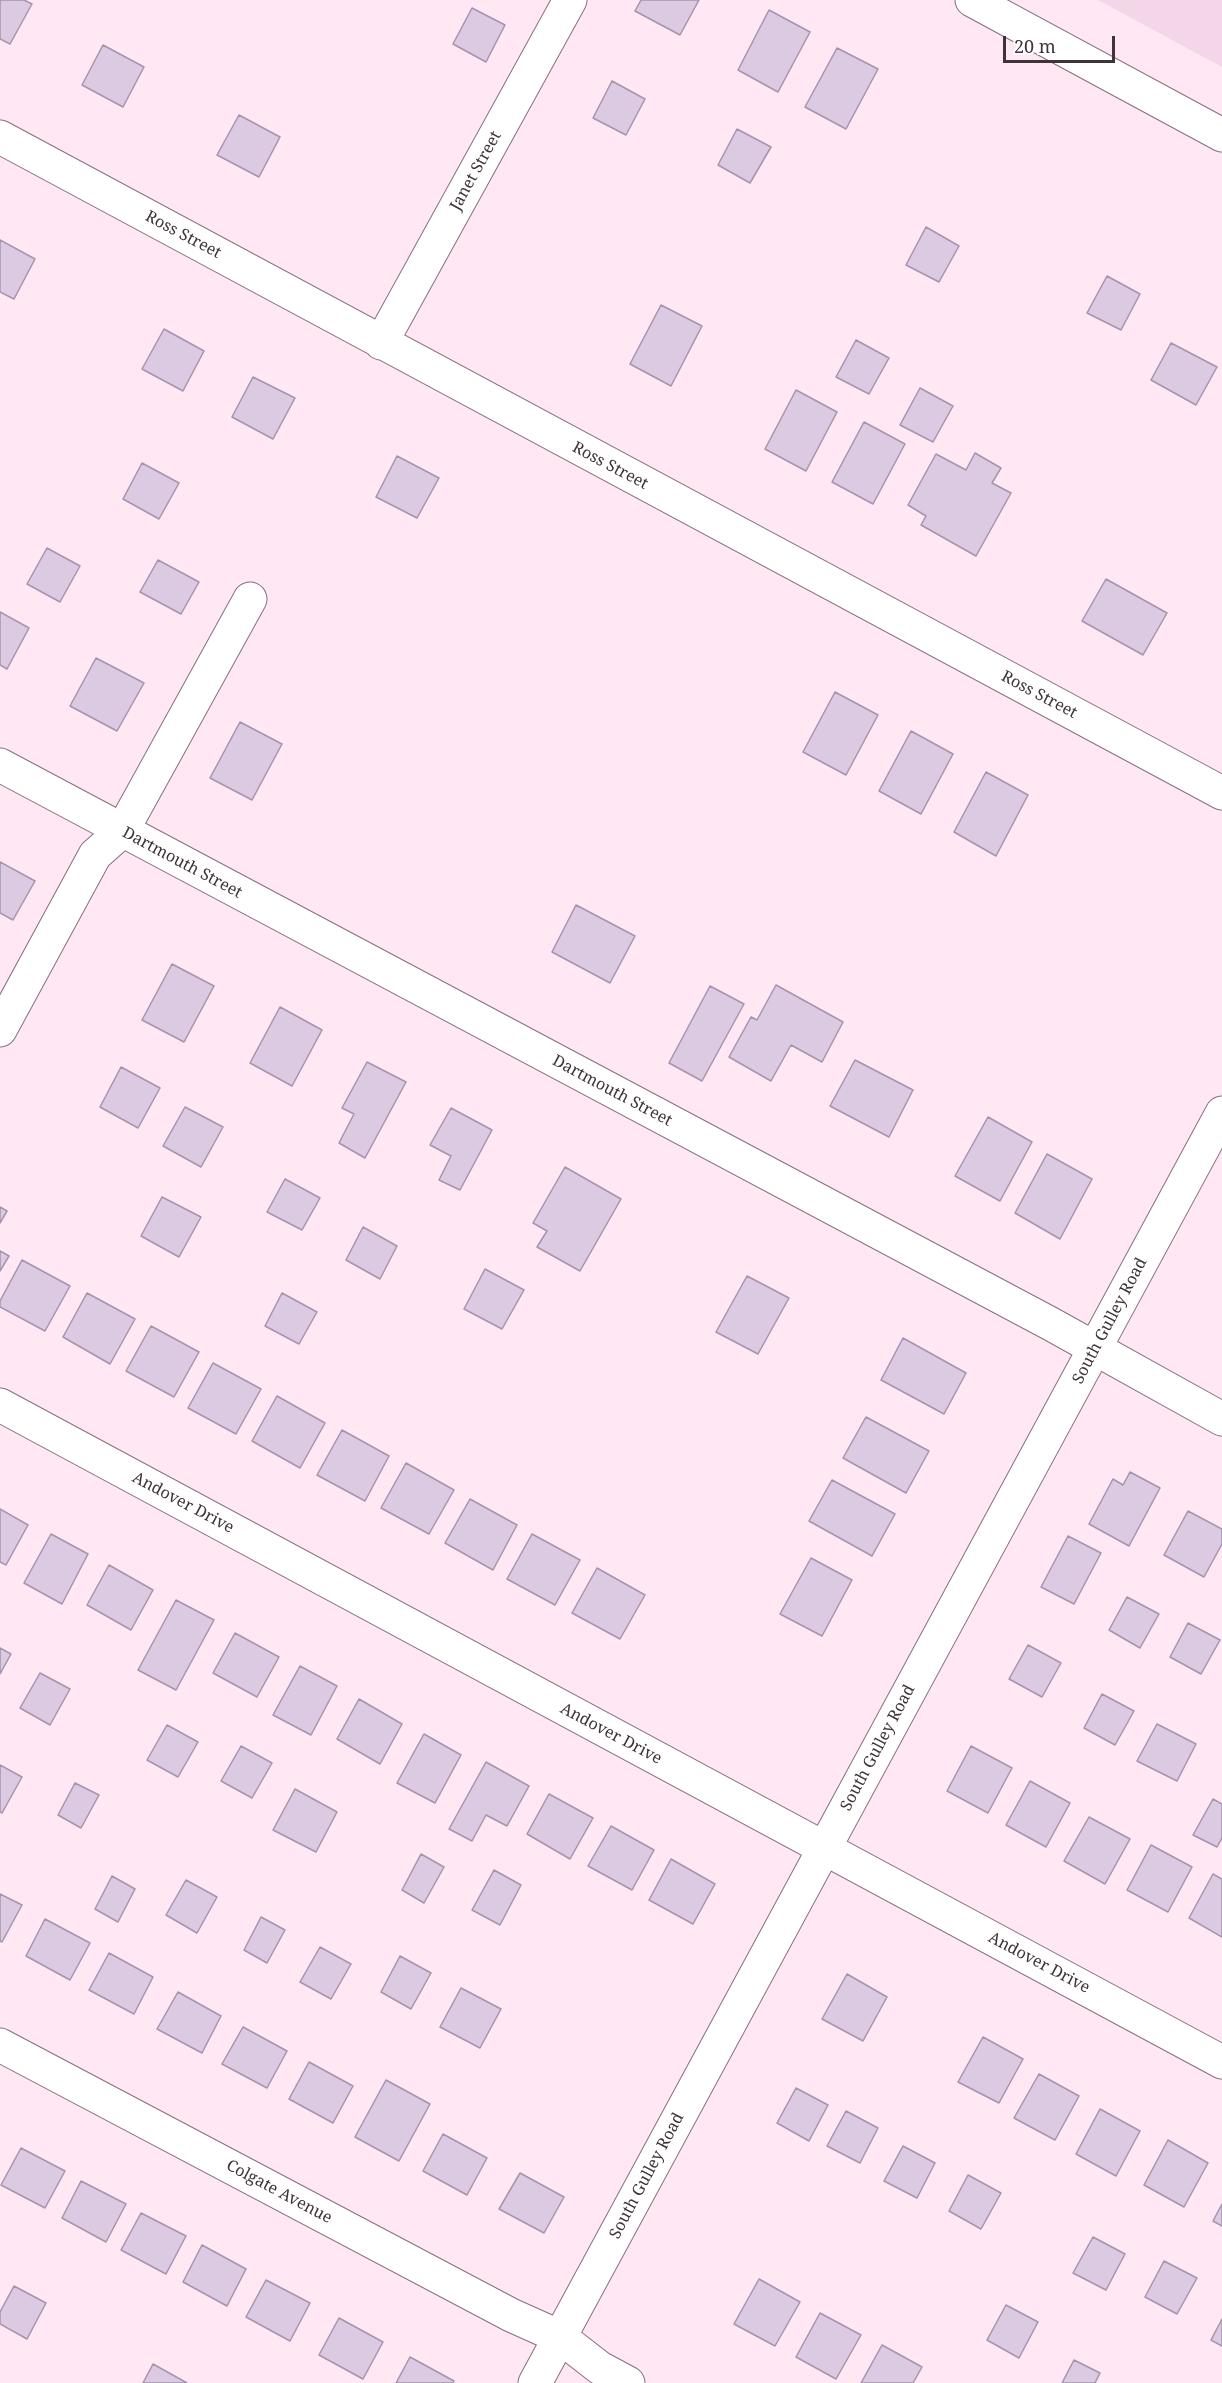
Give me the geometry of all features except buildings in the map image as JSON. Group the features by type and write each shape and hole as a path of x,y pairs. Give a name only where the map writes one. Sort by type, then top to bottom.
{"street":[{"name":"Janet Street","path":"381,343 570,0"},
{"path":"972,0 1222,135"},
{"name":"Ross Street","path":"0,137 1222,793"},
{"path":"0,1030 95,855 122,831 250,599"},
{"name":"Dartmouth Street","path":"0,765 1222,1419"},
{"name":"South Gulley Road","path":"535,2383 1222,1113"},
{"name":"Andover Drive","path":"0,1405 1222,2062"},
{"name":"Colgate Avenue","path":"0,2045 511,2315 560,2337 600,2368 628,2383"}],"shaded area":[{"path":"1098,0 1222,0 1222,67"}]}
